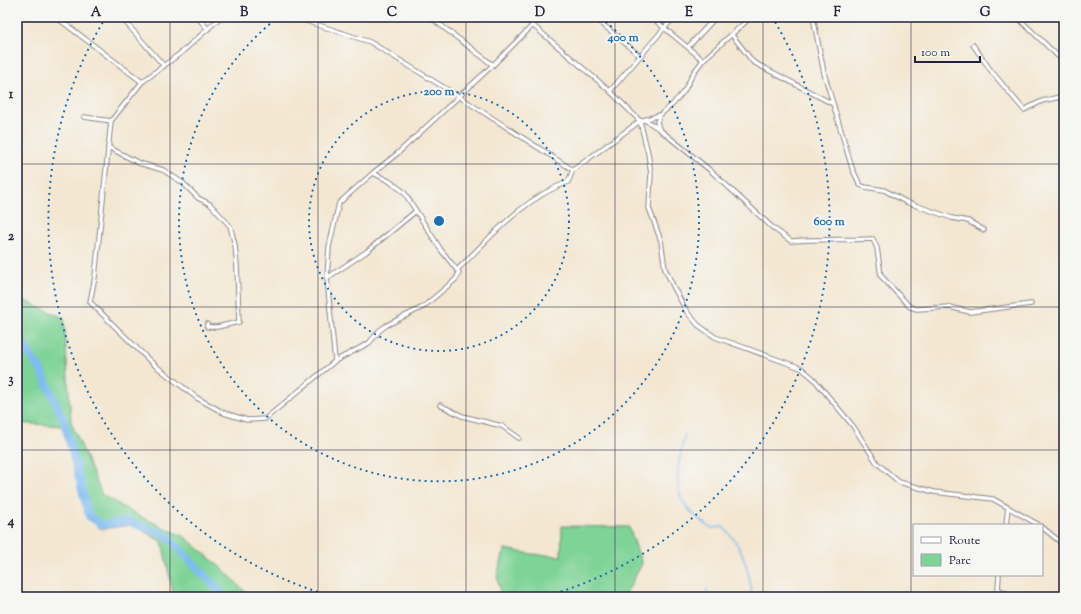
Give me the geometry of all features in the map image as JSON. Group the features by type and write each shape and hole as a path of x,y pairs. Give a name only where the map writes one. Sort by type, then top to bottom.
{"street":[{"path":"56,17 142,82"},
{"path":"121,17 164,66"},
{"path":"196,17 208,28"},
{"path":"221,17 164,66 142,82 111,121 95,277 90,302 152,363 197,398 224,413 247,420 265,419 335,361 369,343 380,330 387,325 423,307 456,279 459,273 441,250 404,192 373,173"},
{"path":"294,17 370,42 458,96 573,170"},
{"path":"430,17 493,65"},
{"path":"523,17 610,91 640,121 648,153 651,174 649,208 660,241 665,269 674,288 698,325 715,337 801,368 813,378 853,426 877,463 899,482 934,492 993,499 1037,524"},
{"path":"594,17 640,56"},
{"path":"651,17 704,60"},
{"path":"610,91 674,17"},
{"path":"688,47 716,17"},
{"path":"457,270 520,209 557,186 568,182 573,170 640,121 660,114 684,91 694,72 704,60 750,17"},
{"path":"813,17 824,73 832,104 852,168 860,185 884,190 906,202 968,222 984,230"},
{"path":"1017,17 1064,62"},
{"path":"335,361 327,278 329,247 339,203 398,152 493,65 532,26"},
{"path":"732,35 753,62 832,104"},
{"path":"973,45 992,72 1024,110 1042,101 1064,96"},
{"path":"659,129 658,122 660,114"},
{"path":"84,117 111,121"},
{"path":"645,120 659,129 711,171 773,228 791,241 817,239 835,241 873,239 877,248 881,276 910,307 917,309 949,307 970,312 1031,304"},
{"path":"108,147 138,163 163,170 183,183 198,198 210,204 230,226 235,245 237,266 239,322 217,327 207,327 207,324"},
{"path":"327,278 366,252 416,211"},
{"path":"440,405 462,416 502,426 519,438"},
{"path":"1006,524 1008,507"},
{"path":"1043,528 1064,545"},
{"path":"1000,576 998,589 1013,597"}],"green space":[{"path":"17,297 64,318 71,422 102,495 143,518 185,537 225,571 250,597 174,597 162,542 133,525 101,529 89,518 79,489 62,426 17,423"},
{"path":"562,526 629,527 642,564 624,597 501,597 497,575 505,549 532,554 561,556"}],"waterway":[{"path":"17,335 41,371 64,421 89,516 102,525 127,521 166,535 225,597"},
{"path":"685,435 678,471 678,489 681,497 685,505 697,518 711,528 723,527 730,534 744,558 752,594"},
{"path":"706,597 707,589"},
{"path":"795,597 798,590 801,597"}]}
